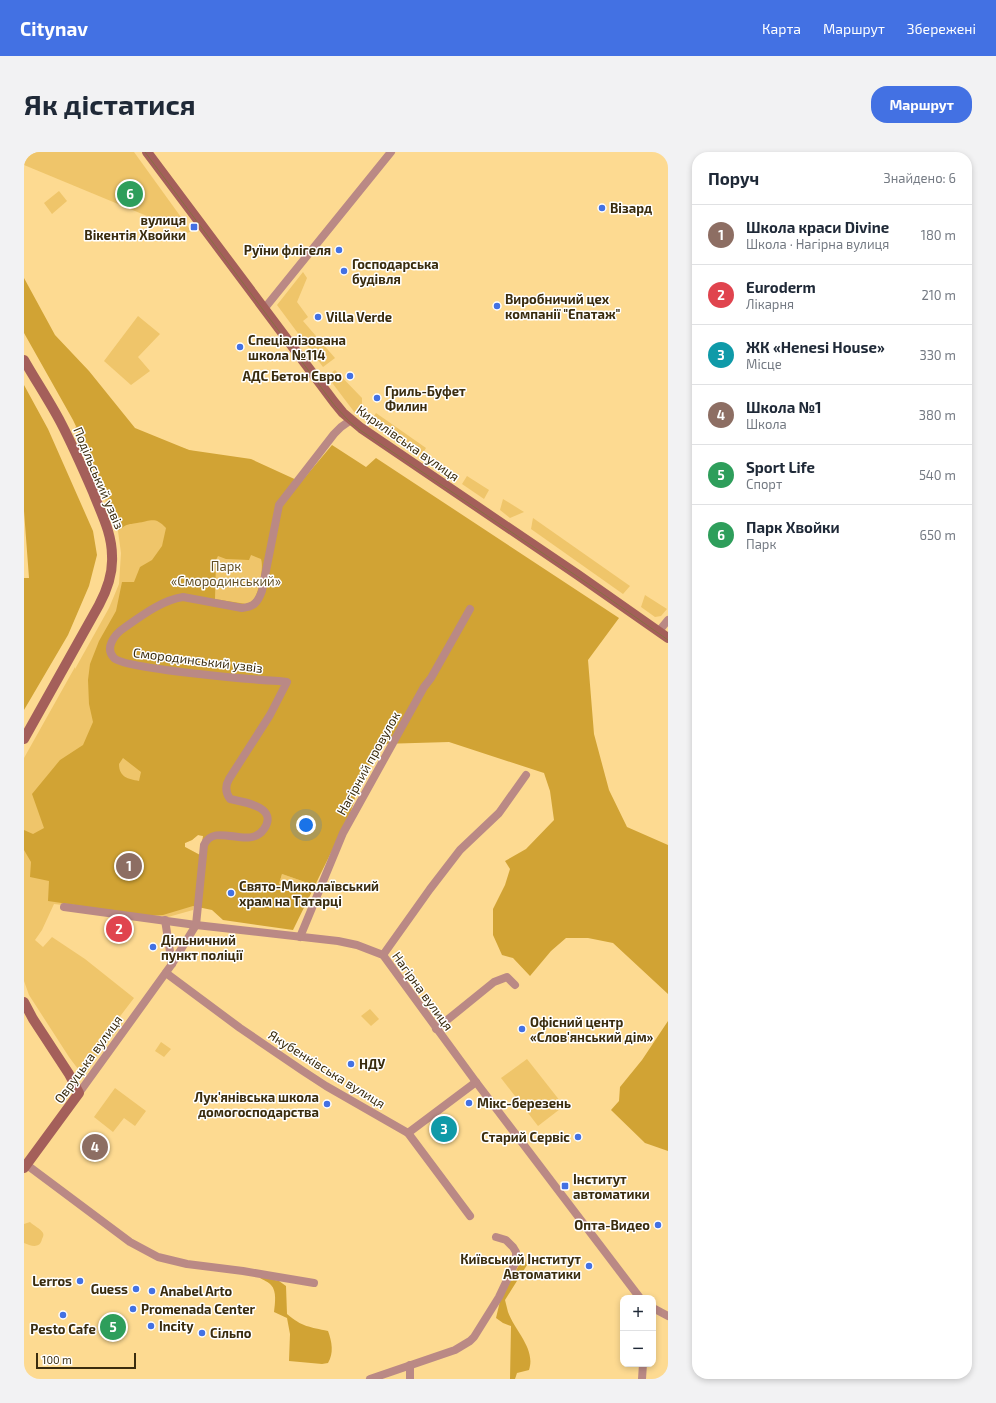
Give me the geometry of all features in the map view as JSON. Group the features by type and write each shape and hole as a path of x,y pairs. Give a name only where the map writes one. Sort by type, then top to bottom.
{"main road":[{"name":"Кирилівська вулиця","path":"147,152 334,402 351,420 585,579 668,638"},
{"name":"Подільський узвіз","path":"24,360 60,421 71,443 106,524 111,539 112,556 111,573 107,589 24,739"},
{"path":"24,1002 33,1019 69,1074 79,1093"},
{"name":"Овруцька вулиця","path":"25,1167 79,1093"}],"street":[{"path":"264,309 391,152"},
{"name":"Смородинський узвіз","path":"196,925 204,845 206,840 210,836 217,835 243,838 253,837 262,832 267,825 267,818 260,807 249,802 230,799 227,795 226,788 229,779 270,715 286,682 192,673 120,662 114,658 110,651 111,644 119,631 174,598 183,597 242,608 249,608 255,604 260,598 262,592 279,505 334,434 351,420"},
{"name":"Нагірний провулок","path":"300,937 343,833 372,778 470,609"},
{"path":"659,631 668,620"},
{"path":"383,955 430,888 460,850 499,813 526,775"},
{"name":"Нагірна вулиця","path":"64,907 357,945 383,955 436,1029 638,1295"},
{"path":"165,920 172,964"},
{"name":"Овруцька вулиця","path":"79,1093 166,973 196,925"},
{"name":"Якубенківська вулиця","path":"166,973 240,1028 298,1068 326,1086 408,1133"},
{"path":"436,1029 494,982 507,977 515,985"},
{"path":"470,1216 408,1133 476,1082"},
{"path":"25,1167 130,1242 158,1257 187,1264 314,1283"},
{"path":"370,1379 455,1350 470,1341 479,1331 499,1297 516,1261 516,1252 513,1247 506,1240 496,1237"},
{"path":"656,1310 668,1316"},
{"path":"410,1365 410,1379"},
{"path":"642,1379 643,1367"}],"green space":[{"path":"30,152 134,152 191,231 188,233 24,165 24,157"},
{"path":"59,191 67,201 52,214 44,203"},
{"path":"303,272 307,278 297,302 308,317 303,321 335,358 323,367 277,305"},
{"path":"138,316 160,334 138,357 150,371 131,385 104,361"},
{"path":"335,370 362,398 362,407 355,413 327,376"},
{"name":"Парк «Смородинський»","path":"113,409 134,432 301,486 203,836 198,835 185,843 185,847 200,855 193,910 168,917 54,904 42,930 35,940 43,947 52,937 85,959 134,998 118,1019 123,1023 85,1071 78,1069 69,1057 29,995 24,981 24,758 109,608 119,584 121,553 118,531 75,427"},
{"path":"376,413 426,448 421,456 371,421"},
{"path":"467,476 489,490 484,499 462,484"},
{"path":"503,499 524,512 510,518 500,510"},
{"path":"533,518 630,586 623,594 531,529"},
{"path":"645,595 667,609 661,616 655,617 641,607"},
{"path":"282,874 305,882 303,887 279,884"},
{"path":"370,1009 379,1019 371,1026 361,1016"},
{"path":"161,1042 171,1049 164,1057 155,1051"},
{"path":"527,1059 564,1106 538,1126 501,1078"},
{"path":"115,1088 146,1111 135,1126 124,1118 113,1132 94,1117"},
{"path":"30,1222 41,1230 43,1234 41,1242 35,1246 24,1243 24,1224"}],"shaded area":[{"path":"24,278 55,335 89,371 135,428 189,450 251,459 301,482 332,445 366,467 376,458 619,618 588,660 594,734 609,790 627,827 668,845 668,994 613,943 588,938 566,938 551,951 530,976 513,958 502,955 493,935 493,909 505,885 510,869 505,861 526,849 554,820 550,791 544,773 449,742 381,744 360,782 350,814 293,930 223,920 212,910 193,906 163,915 150,916 48,901 49,881 30,877 31,862 24,850 24,830 33,834 44,828 32,794 60,760 83,745 93,722 89,704 88,680 90,664 99,641 116,611 122,582 134,582 140,567 152,560 162,546 166,528 159,522 153,520 124,526 119,530 102,481 73,420 24,333","holes":["251,555 261,559 262,563 259,585 256,596 253,600 246,604 215,599 216,560 218,556 226,559 249,560","123,758 141,772 139,781 122,775 119,764","198,835 203,836 200,855 185,847 185,843","282,874 305,882 303,887 279,884"]},
{"path":"24,385 48,429 93,531 97,555 89,586 68,635 24,710 24,578 29,578 24,511"},
{"path":"668,1021 668,1151 645,1143 611,1110 619,1101 620,1087 642,1060"},
{"path":"521,1261 525,1261 527,1265 505,1300 511,1319 527,1347 530,1355 530,1362 529,1370 517,1373 515,1379 510,1379 511,1326 496,1318 500,1301"},
{"path":"262,1277 279,1281 286,1286 287,1314 302,1324 328,1331 332,1347 328,1363 322,1364 289,1361 290,1334 287,1318 274,1312 275,1298 273,1288 270,1284 260,1278"}],"tram line":[{"path":"145,152 335,406 349,421 668,640"}],"place":[{"name":"Парк Хвойки","path":"130,194"},
{"name":"Візард","path":"602,208"},
{"name":"вулиця Вікентія Хвойки","path":"194,227"},
{"name":"Руїни флігеля","path":"339,250"},
{"name":"Господарська будівля","path":"344,271"},
{"name":"Виробничий цех компанії \"Епатаж\"","path":"497,306"},
{"name":"Villa Verde","path":"318,317"},
{"name":"Спеціалізована школа №114","path":"240,347"},
{"name":"АДС Бетон Євро","path":"350,376"},
{"name":"Гриль-Буфет Филин","path":"377,398"},
{"name":"Школа краси Divine","path":"129,866"},
{"name":"Свято-Миколаївський храм на Татарці","path":"231,893"},
{"name":"Euroderm","path":"119,929"},
{"name":"Дільничний пункт поліції","path":"153,947"},
{"name":"Офісний центр «Слов'янський дім»","path":"522,1029"},
{"name":"НДУ","path":"351,1064"},
{"name":"Мікс-березень","path":"469,1103"},
{"name":"Лук'янівська школа домогосподарства","path":"327,1104"},
{"name":"ЖК «Henesi House»","path":"444,1129"},
{"name":"Старий Сервіс","path":"578,1137"},
{"name":"Школа №1","path":"95,1147"},
{"name":"Інститут автоматики","path":"565,1186"},
{"name":"Опта-Видео","path":"658,1225"},
{"name":"Київський Інститут Автоматики","path":"589,1266"},
{"name":"Lerros","path":"80,1281"},
{"name":"Guess","path":"136,1289"},
{"name":"Anabel Arto","path":"152,1291"},
{"name":"Promenada Center","path":"133,1309"},
{"name":"Pesto Cafe","path":"63,1315"},
{"name":"Incity","path":"151,1326"},
{"name":"Sport Life","path":"113,1327"},
{"name":"Сільпо","path":"202,1333"}]}
